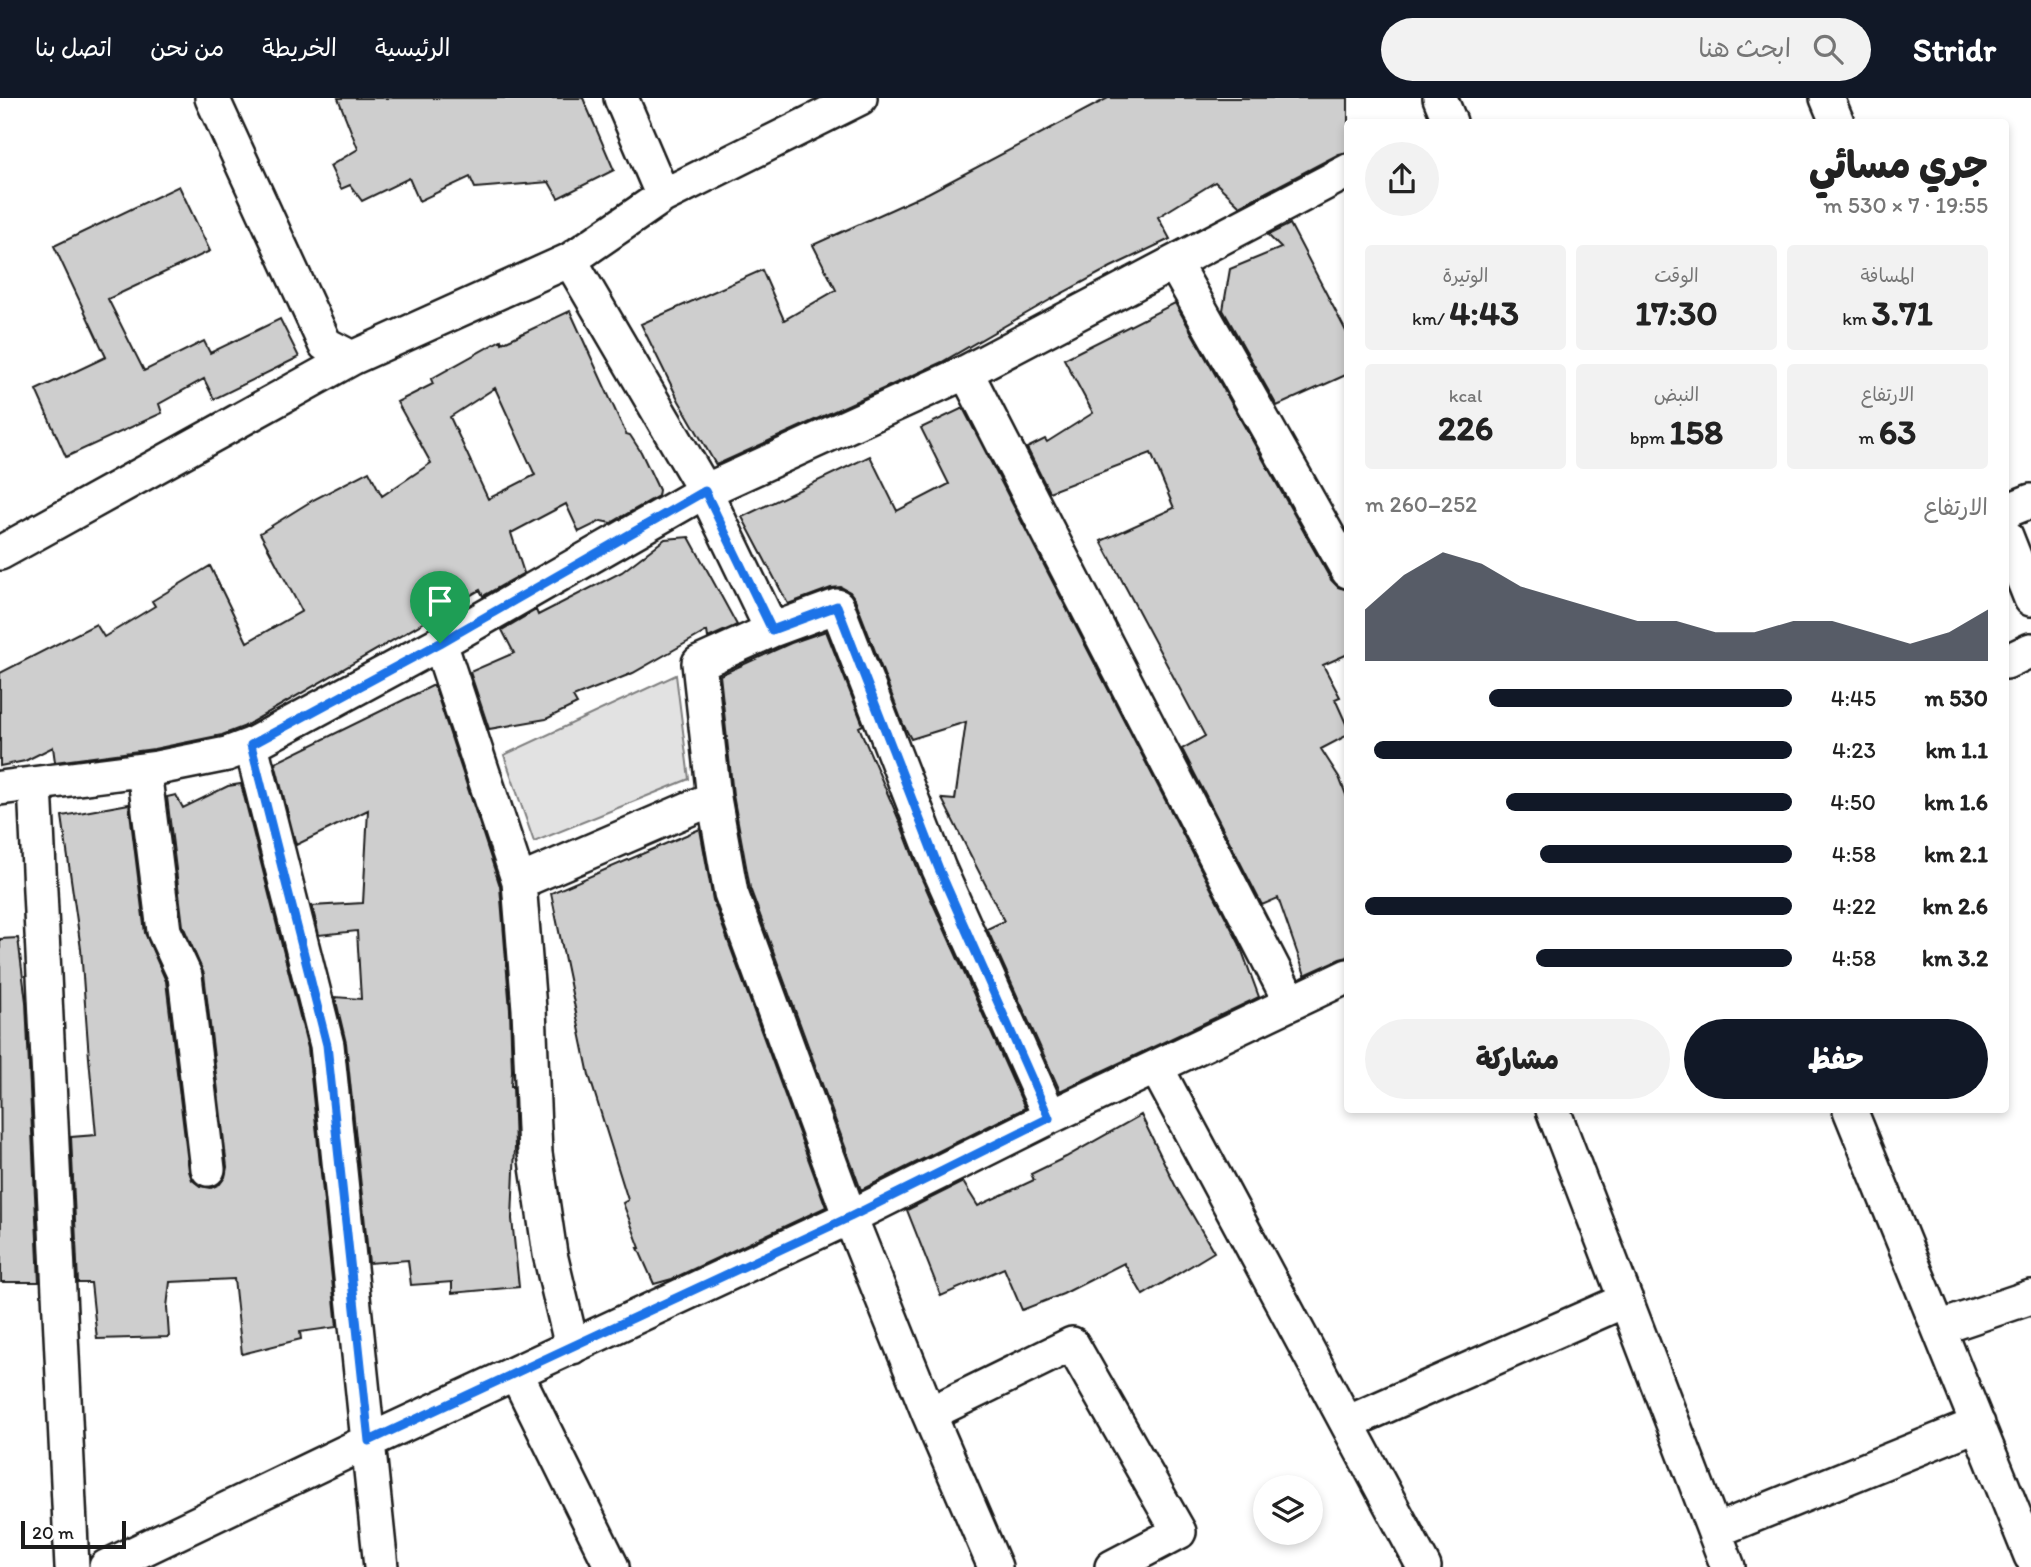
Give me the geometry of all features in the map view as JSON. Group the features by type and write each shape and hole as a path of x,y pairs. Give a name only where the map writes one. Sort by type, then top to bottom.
{"street":[{"path":"212,98 325,344 352,358"},
{"path":"621,98 663,196"},
{"path":"0,553 352,358 570,260 663,196 860,98"},
{"path":"1827,98 1836,119"},
{"path":"0,788 144,770 227,754 251,745 440,643 705,491 966,373 1344,173"},
{"path":"570,260 705,491 772,630"},
{"path":"1174,263 1344,564"},
{"path":"966,373 1291,1003"},
{"path":"2009,510 2031,501"},
{"path":"2009,544 2031,599"},
{"path":"995,1567 850,1217 731,893 713,798 699,663 772,630 837,606 939,869 1049,1118"},
{"path":"440,643 519,882 529,1009 535,1153 550,1254 572,1347"},
{"path":"2009,661 2031,650"},
{"path":"251,745 327,1045 381,1567"},
{"path":"144,770 164,931 185,976 208,1169"},
{"path":"35,785 72,1567"},
{"path":"519,882 713,798"},
{"path":"106,1567 850,1217 1049,1118 1344,978"},
{"path":"1156,1067 1424,1567"},
{"path":"1553,1113 1728,1567"},
{"path":"1851,1113 2031,1556"},
{"path":"1939,1328 2031,1297"},
{"path":"1347,1423 1626,1300"},
{"path":"929,1413 1072,1344 1179,1532 1112,1567"},
{"path":"516,1373 612,1567"},
{"path":"1714,1531 1978,1423"}],"shaded area":[{"path":"676,675 689,779 534,842 504,755"}],"building":[{"path":"338,98 583,98 614,170 558,198 549,182 475,188 470,177 419,201 409,178 362,201 350,185 341,189 330,166 358,149"},
{"path":"1108,98 1348,98 1348,119 1344,119 1344,153 1240,206 1215,182 1158,217 1170,239 1055,297 942,362 716,465 679,401 641,324 762,270 784,320 836,290 813,245 928,193"},
{"path":"179,186 210,251 108,299 144,371 204,341 210,353 280,319 299,357 214,399 204,379 159,404 162,413 66,457 36,390 106,357 54,246"},
{"path":"1290,224 1344,327 1344,376 1277,406 1223,310 1230,269 1281,248 1268,235"},
{"path":"1175,303 1331,580 1344,589 1344,656 1323,665 1340,697 1335,699 1344,719 1344,737 1321,749 1344,790 1344,958 1305,975 1278,898 1262,905 1182,749 1205,736 1101,541 1174,508 1151,453 1049,492 1027,448 1045,439 1047,442 1093,413 1064,359"},
{"path":"570,311 626,434 630,435 641,452 659,490 658,496 611,523 601,521 579,532 566,504 511,533 524,573 483,596 480,590 243,727 222,735 154,749 55,762 53,747 25,761 0,766 0,673 96,624 104,637 155,606 152,601 210,566 247,642 302,611 260,533 313,500 369,471 382,496 431,463 397,402 433,384 431,379 501,340 502,343","holes":["495,388 535,475 488,499 450,417"]},
{"path":"963,408 1239,943 1259,997 1060,1091 987,929 1004,921 942,799 955,800 966,722 911,739 850,592 841,587 831,588 788,604 742,517 870,456 897,511 949,484 921,428"},
{"path":"689,537 737,625 708,638 707,631 633,673 573,697 577,704 546,719 489,729 470,672 514,653 502,630 536,610 538,615 622,572 665,539"},
{"path":"826,631 863,725 859,727 921,877 1025,1108 861,1190 750,888 733,795 720,675 791,643"},
{"path":"434,685 500,886 510,1010 515,1147 512,1219 519,1287 452,1293 452,1282 411,1285 408,1260 369,1263 346,1043 335,997 361,999 357,931 319,935 312,906 363,903 368,810 296,845 275,763"},
{"path":"241,784 308,1048 337,1327 300,1332 301,1339 242,1354 234,1279 170,1282 167,1307 169,1337 97,1339 91,1283 78,1283 71,1137 96,1135 81,949 62,816 129,804 145,933 166,981 189,1171 192,1180 200,1186 211,1188 220,1184 227,1167 204,974 183,926 167,797 176,795 183,808 228,786"},
{"path":"700,829 713,900 826,1207 672,1279 654,1284 623,1203 628,1200 589,1075 551,893"},
{"path":"18,938 26,1002 39,1282 1,1282 0,939"},
{"path":"1141,1115 1175,1185 1214,1252 1143,1295 1124,1263 1063,1294 1022,1310 1004,1268 941,1296 907,1210 963,1182 978,1206 1034,1180 1031,1174"}],"route":[{"path":"705,491 772,630 837,606 939,869 1049,1118 850,1217 369,1441 327,1045 251,745 440,643 705,491"}]}
